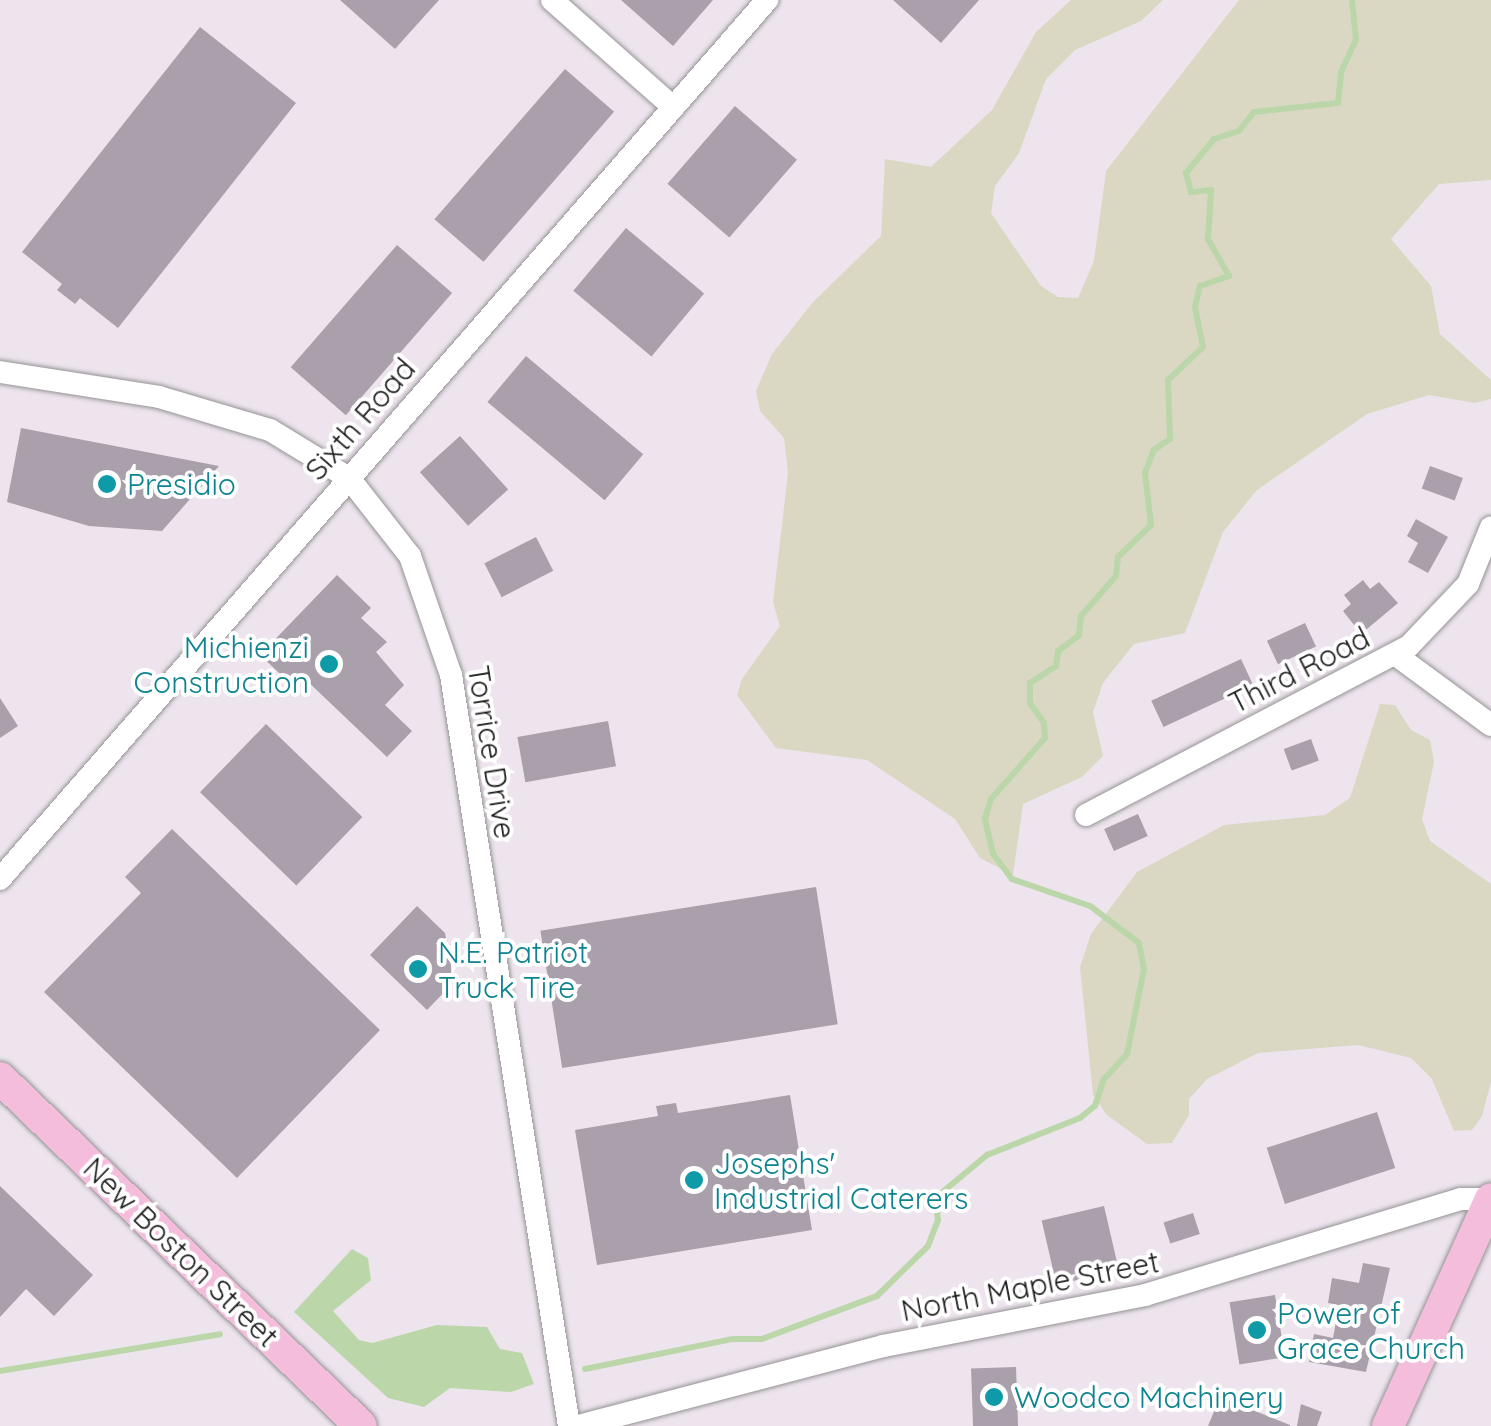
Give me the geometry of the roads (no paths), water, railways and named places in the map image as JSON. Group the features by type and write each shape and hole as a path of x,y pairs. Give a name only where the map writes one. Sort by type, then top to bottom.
{"main road":[{"name":"New Boston Street","path":"0,1078 361,1426"},
{"path":"1388,1426 1491,1199"}],"street":[{"path":"552,0 673,106"},
{"name":"Sixth Road","path":"0,879 766,0"},
{"name":"Torrice Drive","path":"0,372 200,406 286,438 349,478 410,556 450,676 569,1426"},
{"name":"Third Road","path":"1086,815 1396,655 1464,589 1491,527"},
{"path":"1396,655 1491,725"},
{"name":"North Maple Street","path":"578,1426 883,1346 1144,1296 1461,1199 1491,1199"}],"waterway":[{"path":"585,1369 733,1339 762,1339 877,1296 928,1246 938,1220 936,1200 945,1190 987,1155 1080,1118 1095,1106 1104,1079 1127,1054 1144,969 1139,943 1090,906 1012,879 993,854 985,818 991,799 1045,738 1044,723 1030,703 1030,683 1056,666 1058,651 1079,635 1081,616 1116,576 1118,557 1151,525 1145,473 1154,450 1170,439 1168,380 1203,347 1195,307 1200,286 1229,276 1208,239 1211,190 1191,192 1186,173 1214,139 1239,131 1254,112 1338,103 1341,72 1356,40 1352,0"},
{"path":"0,1371 220,1334"}],"place":[{"name":"Presidio","path":"107,484"},
{"name":"Michienzi Construction","path":"329,664"},
{"name":"N.E. Patriot Truck Tire","path":"418,969"},
{"name":"Josephs' Industrial Caterers","path":"694,1180"},
{"name":"Power of Grace Church","path":"1257,1330"},
{"name":"Woodco Machinery","path":"994,1397"}]}
